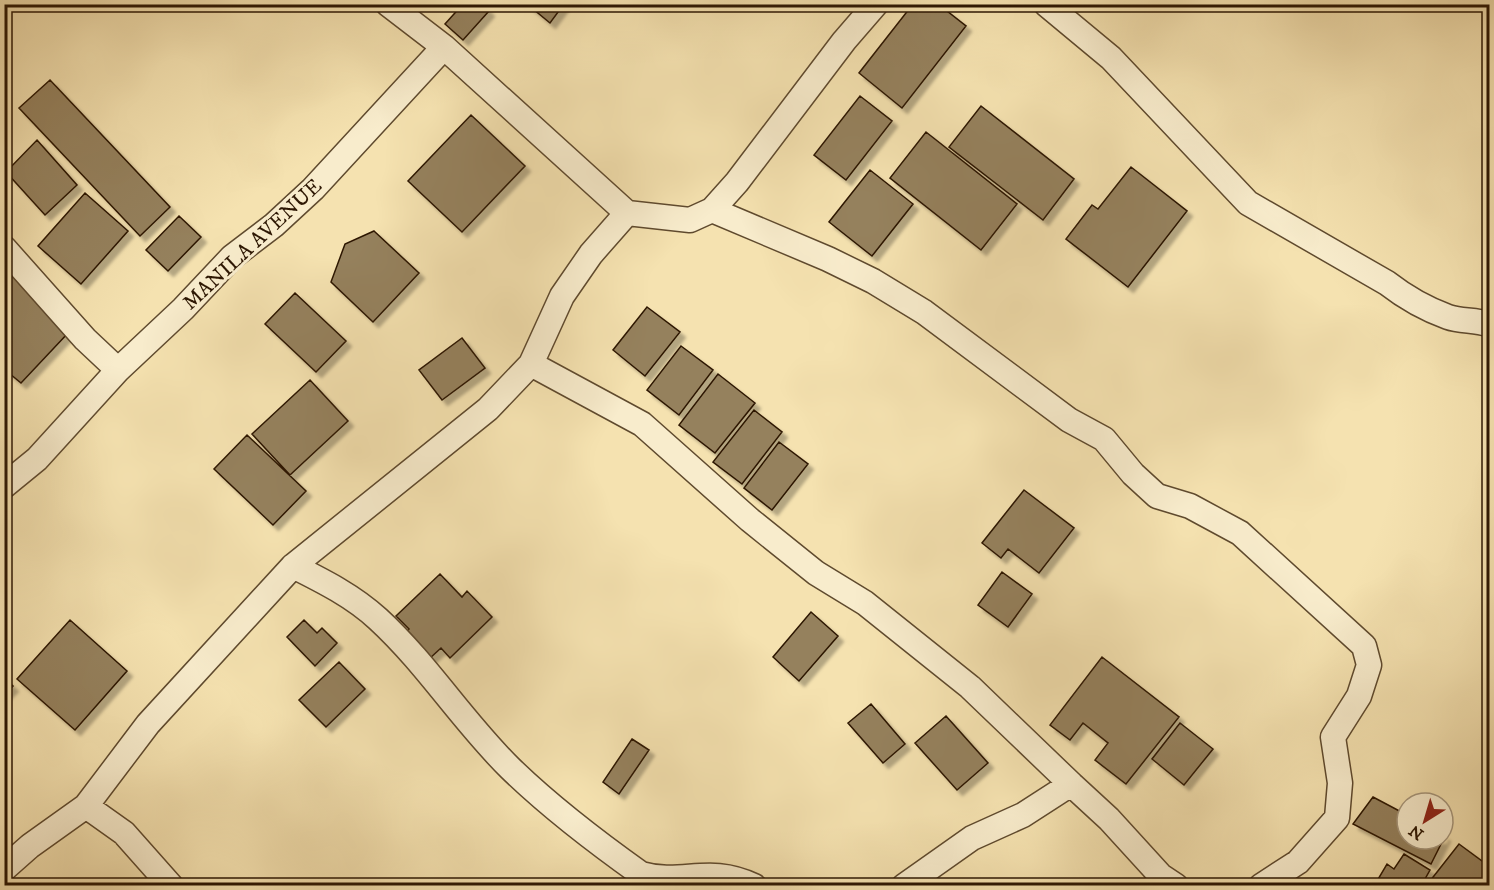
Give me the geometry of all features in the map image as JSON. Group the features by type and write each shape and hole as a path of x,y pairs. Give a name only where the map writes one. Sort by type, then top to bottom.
{"street":[{"path":"388,4 444,47 627,213 690,220 712,210 737,182 844,41 876,4"},
{"path":"1046,4 1111,58 1248,203 1387,283 1407,298 1450,318 1481,321 1490,325"},
{"name":"MANILA AVENUE","path":"4,486 37,459 118,370 183,309 232,257 274,225 313,189 444,47"},
{"path":"712,210 828,259 873,281 924,312 1069,420 1104,439 1133,474 1157,496 1190,506 1240,533 1364,646 1369,666 1359,696 1333,737 1340,783 1336,818 1298,862 1262,885"},
{"path":"4,869 30,846 86,806 148,724 293,567 488,409 531,364 562,296 591,254 627,213"},
{"path":"4,248 85,339 118,370"},
{"path":"531,364 642,424 750,520 816,573 865,603 970,687 1109,819 1161,876 1176,885"},
{"path":"293,567 337,588 376,617 402,642 456,708 511,769 641,874 660,880 700,874 722,874 754,885"},
{"path":"904,885 972,838 1023,815 1071,784"},
{"path":"86,806 124,833 171,885"}],"building":[{"path":"463,4 482,4 489,11 463,40 445,24"},
{"path":"527,4 564,4 550,23"},
{"path":"913,4 938,4 966,26 902,108 859,73"},
{"path":"50,80 170,207 140,236 19,108"},
{"path":"860,96 892,121 846,180 814,155"},
{"path":"981,106 1074,179 1043,220 949,147"},
{"path":"471,115 525,166 462,232 408,181"},
{"path":"926,132 1017,204 981,250 890,178"},
{"path":"37,140 77,185 45,215 6,172"},
{"path":"1131,167 1187,211 1128,287 1066,239 1092,205 1098,209"},
{"path":"870,170 913,204 872,256 829,222"},
{"path":"85,193 128,231 81,284 38,246"},
{"path":"179,216 201,237 168,271 146,250"},
{"path":"374,231 419,273 373,322 331,282 345,244"},
{"path":"4,262 69,332 21,383 4,369"},
{"path":"295,293 346,341 316,372 265,324"},
{"path":"647,307 680,332 645,376 613,350"},
{"path":"462,338 485,368 442,400 419,370"},
{"path":"681,346 713,370 679,415 647,390"},
{"path":"718,374 755,403 715,453 679,425"},
{"path":"310,380 348,421 290,475 252,434"},
{"path":"754,410 782,432 742,484 713,462"},
{"path":"247,435 306,491 273,525 214,469"},
{"path":"779,442 808,464 772,510 744,488"},
{"path":"1024,490 1074,528 1039,573 1008,549 1001,558 982,543"},
{"path":"1002,572 1032,594 1008,627 978,605"},
{"path":"440,574 462,597 467,591 492,617 450,658 441,648 429,659 404,634 409,629 396,616"},
{"path":"811,612 838,636 799,681 773,657"},
{"path":"70,620 127,671 75,730 17,679"},
{"path":"304,620 317,633 322,628 337,643 315,666 287,637"},
{"path":"1102,657 1179,717 1126,784 1095,760 1108,743 1083,723 1070,740 1050,725"},
{"path":"339,662 365,689 326,727 299,700"},
{"path":"4,678 13,686 4,695"},
{"path":"871,704 905,744 883,763 848,723"},
{"path":"946,716 988,763 957,790 915,743"},
{"path":"1180,723 1213,749 1184,785 1152,759"},
{"path":"632,739 649,750 619,794 603,782"},
{"path":"1373,797 1395,809 1395,846 1353,824"},
{"path":"1459,844 1490,867 1490,886 1435,886 1430,881"},
{"path":"1406,851 1438,851 1431,864"},
{"path":"1404,854 1430,870 1421,886 1374,886 1387,864 1394,869"}]}
